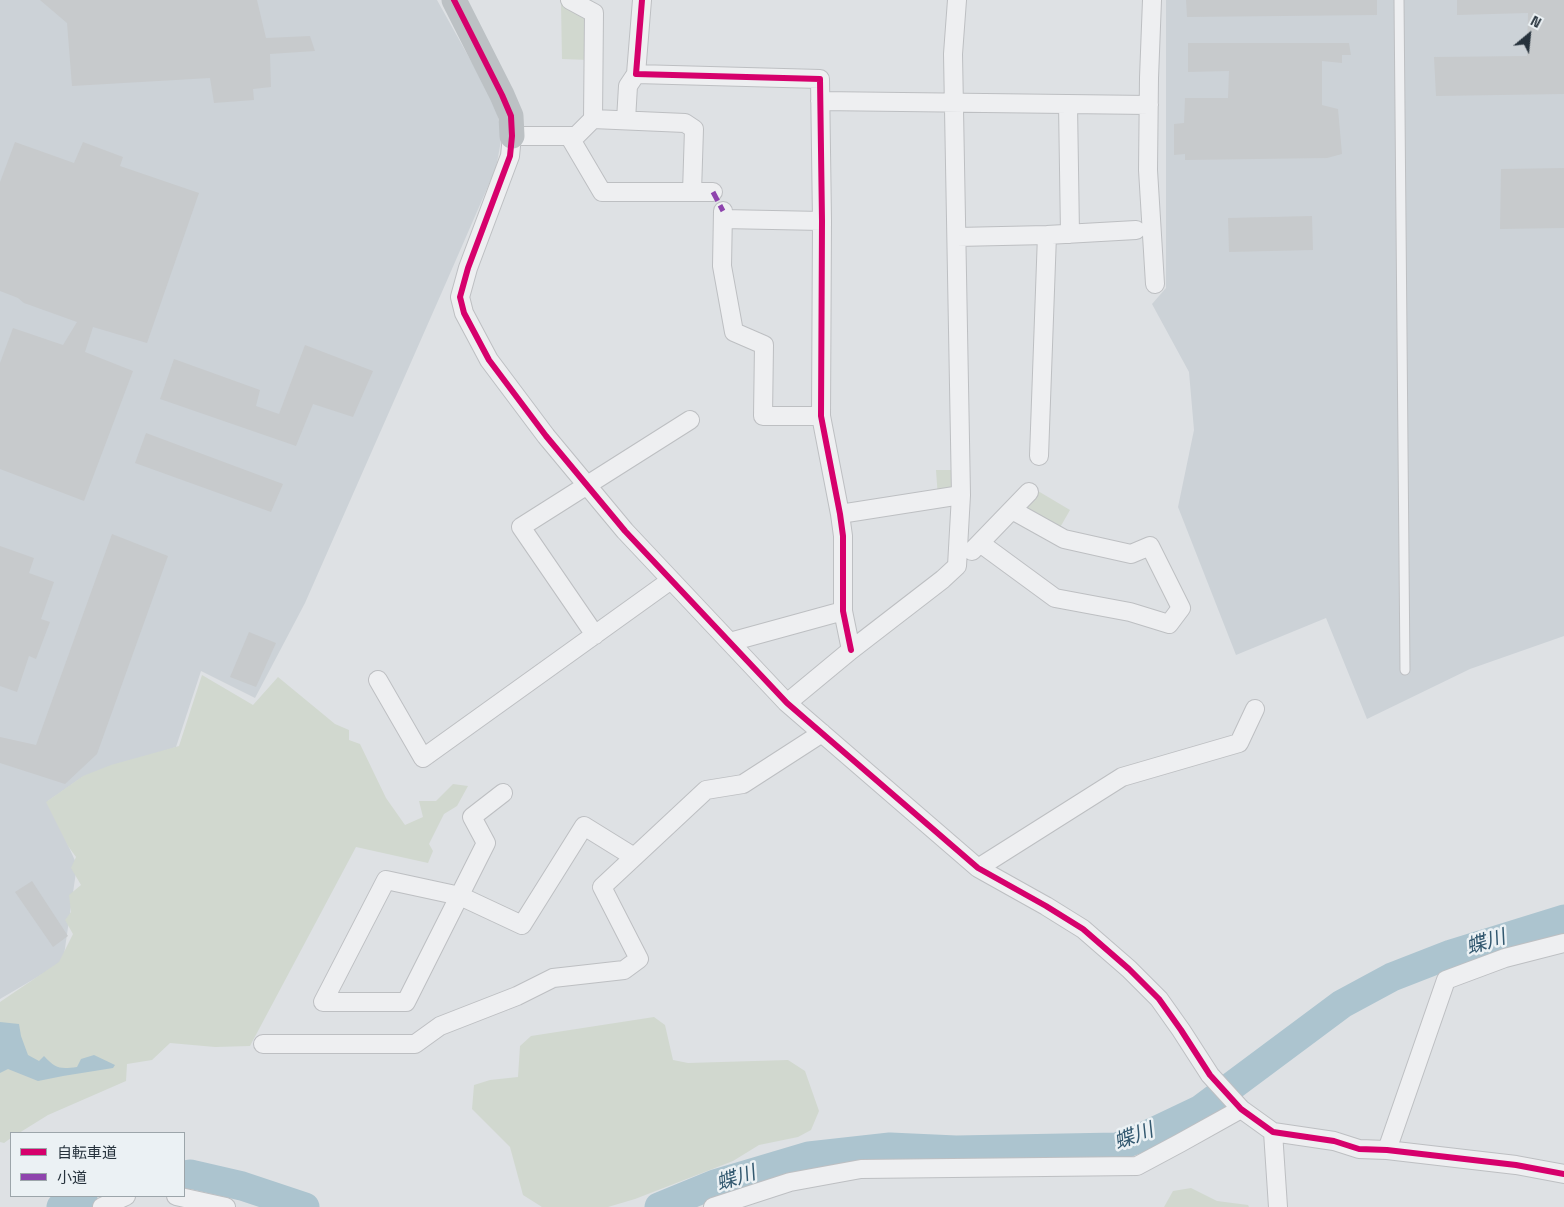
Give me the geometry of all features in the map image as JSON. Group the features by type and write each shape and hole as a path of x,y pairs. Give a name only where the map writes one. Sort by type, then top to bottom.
{"street":[{"path":"454,0 508,109 512,136 510,156 468,268 460,297 464,313 489,360 546,436 625,531 787,703 978,868 1083,929 1129,969 1159,1000 1210,1075 1241,1109 1273,1132 1334,1141 1359,1149 1387,1150 1516,1165 1564,1174"},
{"path":"512,136 576,136 593,119 594,13 570,0"},
{"path":"626,120 628,86 636,74 642,0"},
{"path":"957,0 953,54 962,495 957,566"},
{"path":"1152,0 1148,170 1155,284"},
{"path":"636,74 820,80 822,221 821,416 843,536 843,611 851,650"},
{"path":"820,101 1149,105"},
{"path":"1068,104 1070,234"},
{"path":"593,119 685,123 694,129 692,192"},
{"path":"569,136 602,192 713,192"},
{"path":"821,416 763,416 764,345 734,332 722,266 723,215 822,221"},
{"path":"957,237 1047,235 1136,230"},
{"path":"1039,456 1047,235"},
{"path":"595,635 521,527 690,420"},
{"path":"787,703 851,650 943,579 1029,492"},
{"path":"840,514 962,495"},
{"path":"980,543 1055,598 1130,612 1169,624 1181,608 1150,546 1131,554 1064,539 1012,510"},
{"path":"378,680 423,758 671,580"},
{"path":"730,642 843,611"},
{"path":"978,868 1122,776 1239,743 1255,709"},
{"path":"263,1044 416,1044 440,1026 516,996 553,978 624,970 639,959 602,887 706,790 743,784 822,733"},
{"path":"503,793 472,817 486,843 460,896 406,1002 323,1002 386,880 460,896 522,925 584,826 634,857"},
{"path":"1387,1150 1446,980 1505,958 1564,943"},
{"path":"713,1207 790,1182 861,1168 1136,1166 1241,1109"},
{"path":"1273,1132 1278,1207"},
{"path":"102,1207 124,1197"},
{"path":"181,1197 226,1207"}],"lane":[{"path":"1399,0 1405,670"}],"shaded area":[{"path":"0,0 437,0 495,104 502,135 496,168 445,285 305,603 255,698 201,671 176,747 81,778 48,801 77,865 63,962 0,999"},
{"path":"1166,0 1564,0 1564,636 1470,669 1367,719 1326,618 1236,655 1178,507 1194,430 1189,372 1152,304 1166,288"},
{"path":"561,4 584,12 589,18 589,60 562,59"},
{"path":"936,470 961,470 961,495 938,498"},
{"path":"1038,491 1070,510 1058,531 1028,514 1027,505"},
{"path":"202,675 253,705 278,677 335,724 349,730 349,740 360,744 386,798 405,825 423,817 419,801 436,801 453,784 468,786 457,806 444,814 429,844 433,851 428,863 356,847 250,1046 215,1047 170,1043 152,1060 127,1064 126,1081 48,1115 21,1132 10,1132 10,1139 4,1143 0,1142 0,1002 59,962 73,934 65,920 71,912 69,895 81,885 71,868 76,857 68,846 46,802 83,776 111,765 179,746"},
{"path":"654,1017 665,1025 673,1060 688,1063 788,1060 805,1071 819,1111 811,1130 798,1137 759,1145 733,1161 635,1199 608,1207 542,1207 523,1195 510,1147 472,1109 474,1085 490,1080 518,1077 520,1046 531,1036"},
{"path":"1191,1188 1217,1201 1248,1205 1249,1207 1164,1207 1173,1191"}],"water":[{"path":"0,1022 19,1024 28,1055 39,1061 44,1056 55,1066 71,1068 77,1067 81,1059 94,1055 115,1065 113,1068 38,1081 8,1069 0,1073"}],"building":[{"path":"40,0 257,0 266,38 310,36 315,51 270,54 271,87 253,89 254,100 214,103 210,78 72,86 67,23"},
{"path":"1186,0 1377,0 1377,15 1187,17"},
{"path":"1457,0 1564,0 1564,94 1436,96 1434,57 1527,56 1528,13 1457,15"},
{"path":"1188,43 1349,43 1351,55 1342,55 1342,63 1322,61 1322,105 1338,109 1342,154 1327,158 1185,160 1185,154 1174,155 1174,124 1184,123 1185,98 1228,98 1229,71 1188,72"},
{"path":"15,142 74,163 83,142 123,157 120,166 199,193 147,343 93,327 85,352 133,371 84,501 0,469 0,363 13,328 63,345 77,322 24,303 18,298 0,291 0,182"},
{"path":"1564,168 1564,228 1500,229 1501,169"},
{"path":"1312,216 1313,250 1229,252 1228,218"},
{"path":"305,345 373,371 353,417 313,404 296,446 160,399 174,359 260,390 256,406 279,414"},
{"path":"146,433 283,484 271,512 135,463"},
{"path":"112,534 168,556 97,754 65,784 0,763 0,737 36,745"},
{"path":"0,546 34,558 29,573 54,582 41,619 50,622 36,659 29,656 17,692 0,686"},
{"path":"249,632 276,643 256,687 230,677"},
{"path":"32,881 68,936 53,947 15,892"}],"waterway":[{"name":"蝶川","path":"659,1207 715,1184 809,1156 890,1147 956,1150 1117,1147 1201,1109 1342,1004 1392,977 1451,954 1564,919"},
{"name":"蝶川","path":"185,1175 190,1174 242,1186 305,1207"},
{"name":"蝶川","path":"61,1207 81,1197"}],"marked path":[{"path":"713,192 723,211"}],"cycle path":[{"path":"454,0 511,116 512,136 510,156 468,268 460,297 464,313 489,360 546,436 625,531 787,703 978,868 1083,929 1129,969 1159,999 1210,1075 1241,1109 1273,1132 1334,1141 1359,1149 1387,1150 1516,1165 1564,1174"},
{"path":"642,0 636,74 820,79 822,221 821,416 843,536 843,611 851,650"}]}
